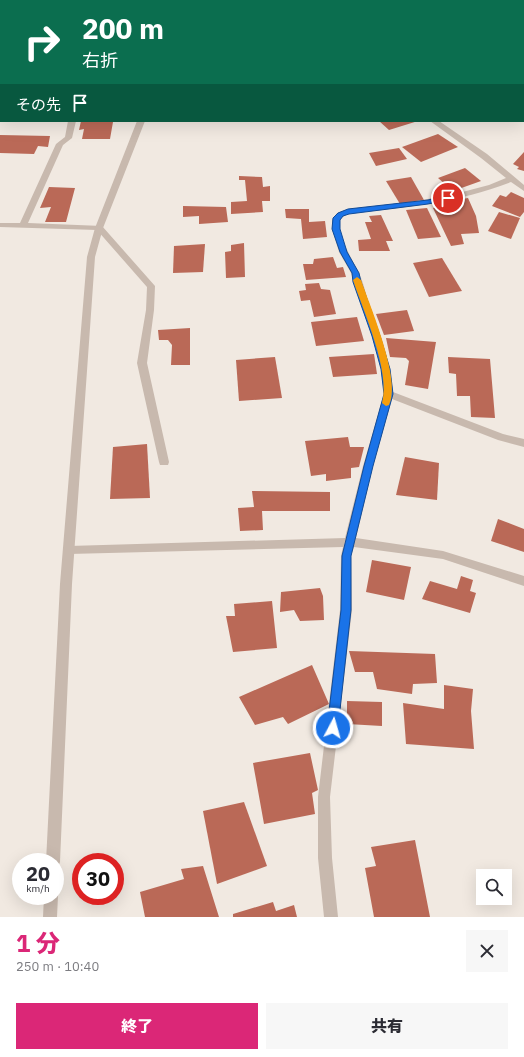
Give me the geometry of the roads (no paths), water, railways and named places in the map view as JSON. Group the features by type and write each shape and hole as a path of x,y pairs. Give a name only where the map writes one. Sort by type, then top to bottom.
{"street":[{"path":"23,226 60,144 68,138 72,122"},
{"path":"53,853 69,550 91,257 99,228 141,122"},
{"path":"435,122 484,156 524,189"},
{"path":"331,917 325,858 324,797 346,610 346,556 368,466 389,394 386,369 376,336 355,273 343,252 336,229 336,220 340,215 348,212 428,202 487,189 511,179"},
{"path":"0,225 99,228 151,286 150,310 142,363 164,462"},
{"path":"389,394 501,437 524,443"},
{"path":"69,550 350,542 443,555 524,581"},
{"path":"50,917 51,905"}]}
